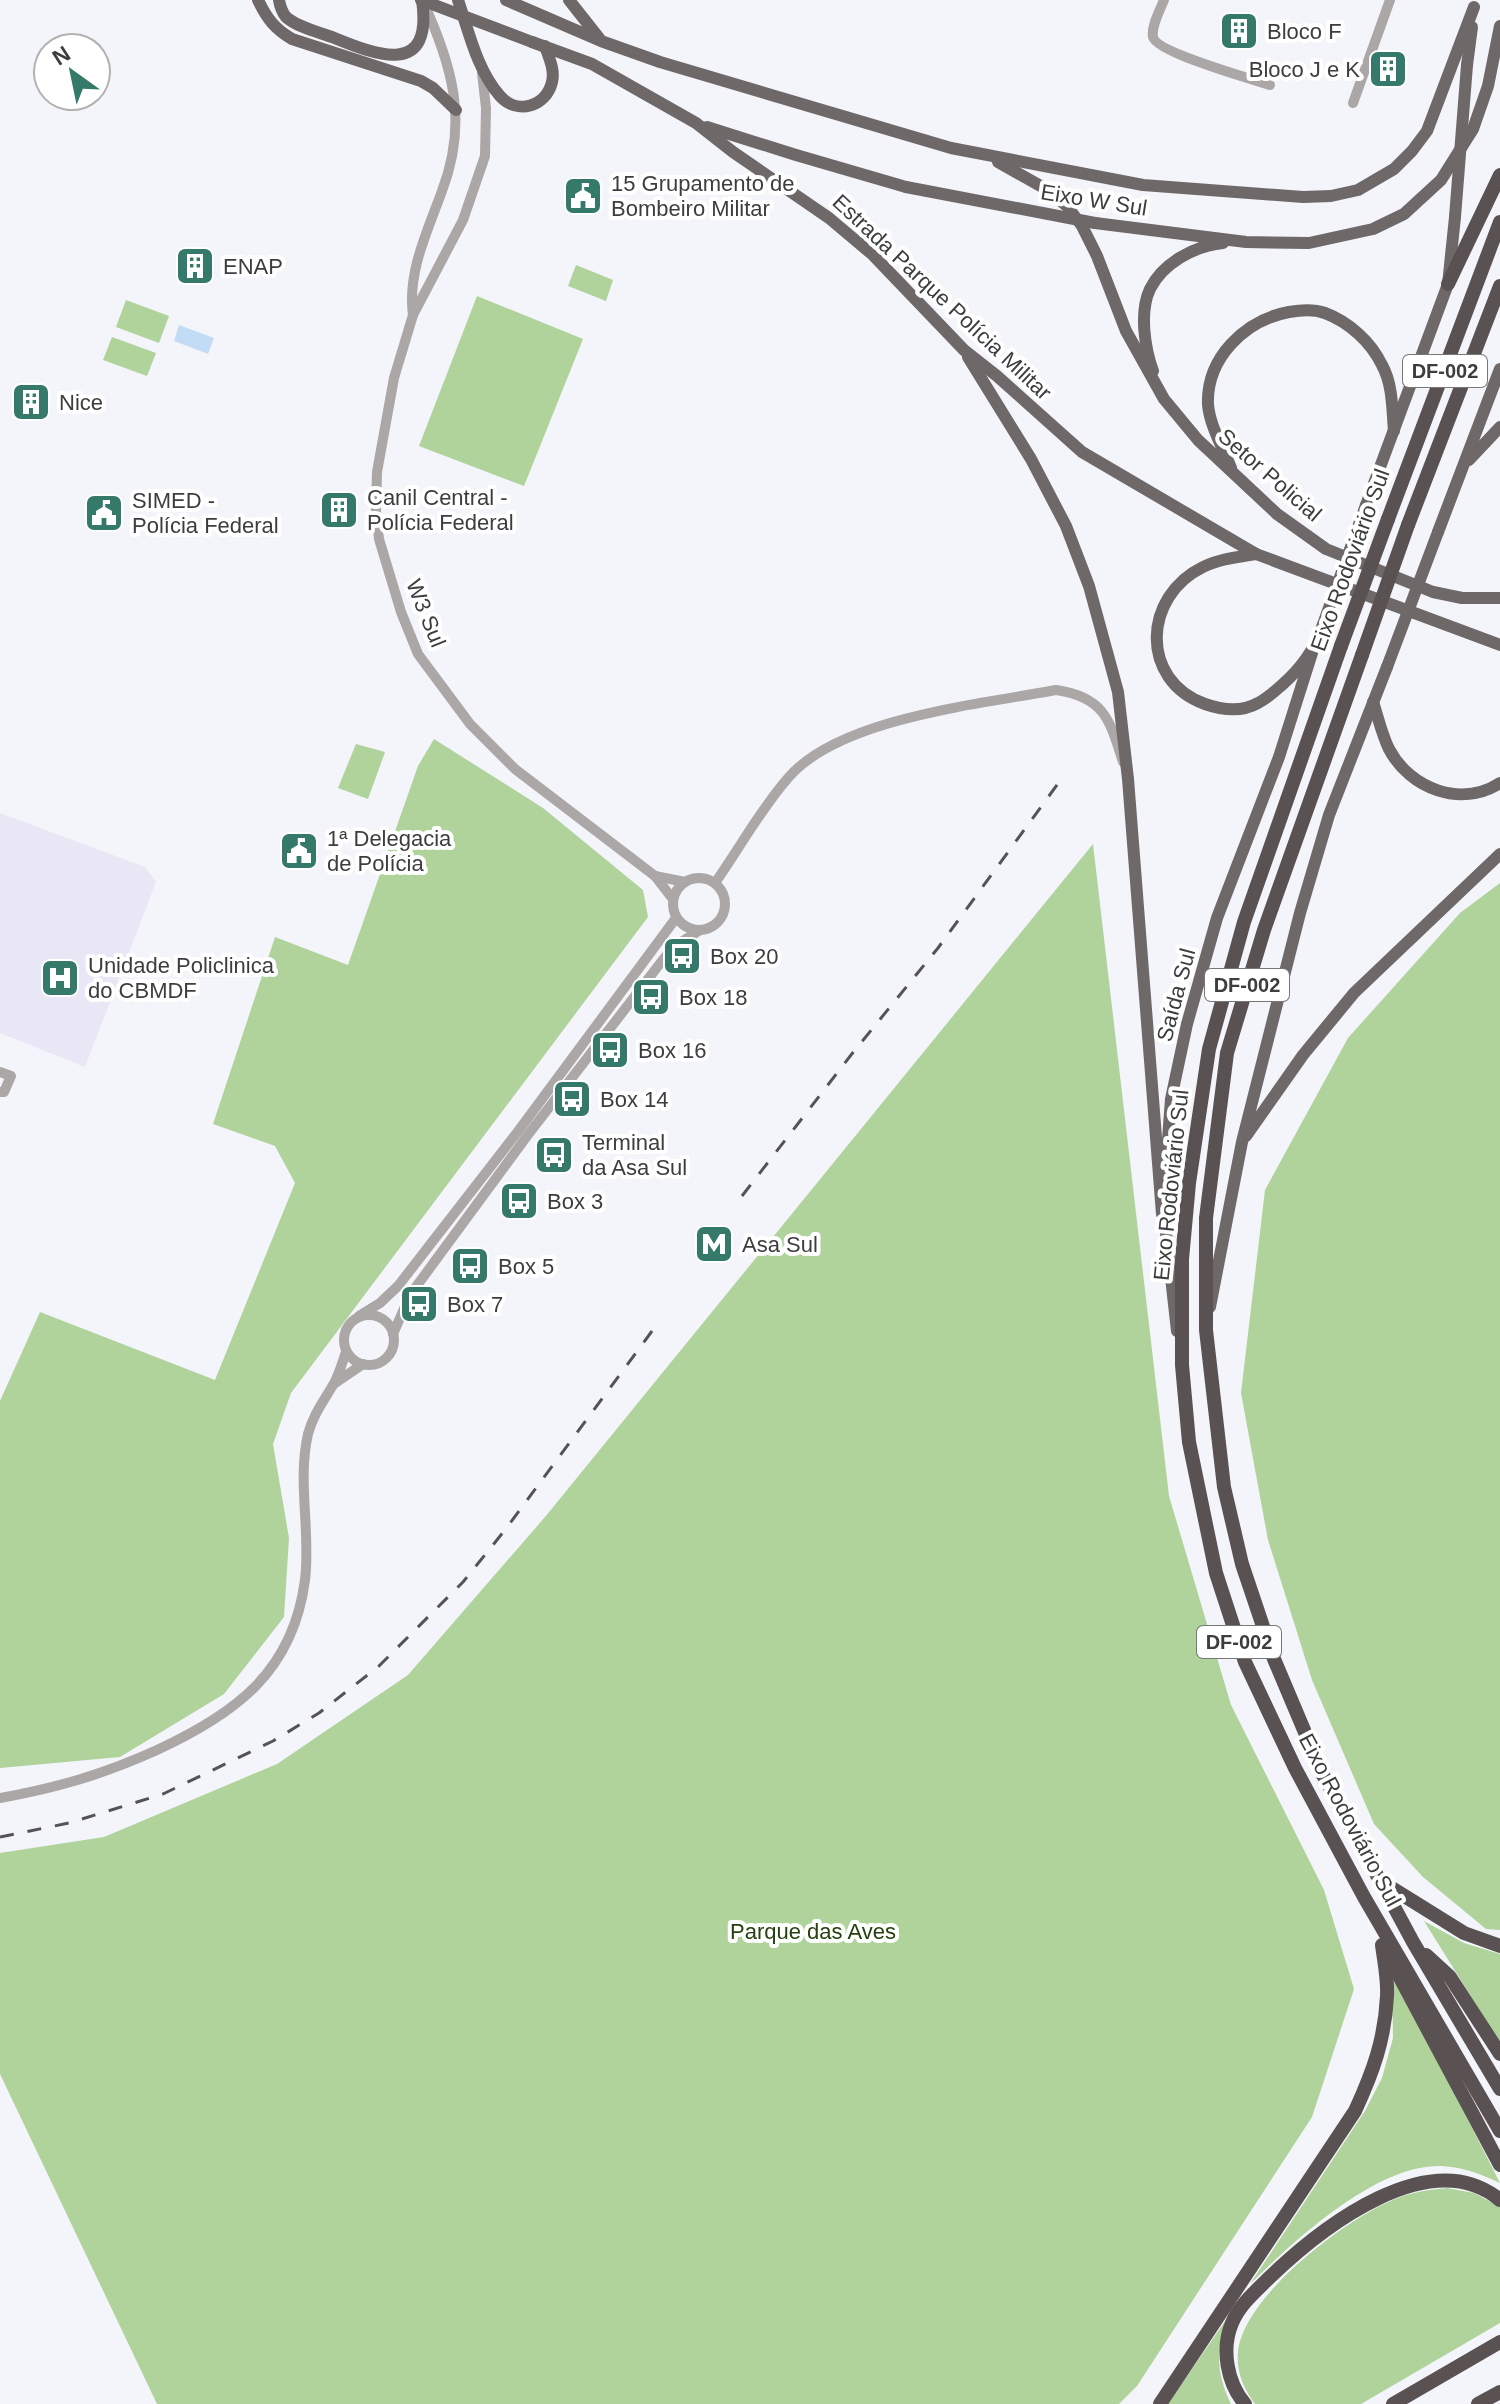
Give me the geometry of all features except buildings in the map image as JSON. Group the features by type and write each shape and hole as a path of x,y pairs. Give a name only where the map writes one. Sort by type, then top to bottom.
{"highway":[{"path":"1448,284 1500,175"},
{"name":"Eixo Rodoviário Sul","path":"1500,222 1341,646 1244,922 1209,1049 1189,1183 1182,1259 1182,1365 1189,1442 1216,1573 1245,1662 1295,1768 1364,1897 1500,2131"},
{"name":"Eixo Rodoviário Sul","path":"1500,286 1408,525 1264,930 1227,1053 1206,1218 1206,1330 1224,1487 1242,1564 1274,1659 1323,1775 1413,1942 1500,2089"},
{"path":"1382,1882 1464,1933 1500,1946"},
{"path":"1364,1897 1382,1945 1500,2165"},
{"path":"1413,1942 1450,1977 1500,2054"},
{"path":"1157,2404 1178,2378 1355,2111 1375,2068 1383,2035 1387,1993 1382,1945"},
{"path":"1245,2404 1231,2379 1226,2358 1232,2322 1245,2301 1290,2258 1334,2223 1402,2188 1447,2180 1475,2185 1500,2200"},
{"path":"1393,2404 1500,2342"},
{"path":"1386,2404 1416,2391"},
{"path":"1478,2404 1500,2392"}],"main road":[{"path":"258,0 270,22 292,39 421,81 456,110"},
{"path":"279,0 283,12 292,20 346,43 391,56 405,53 420,40 424,27 422,0"},
{"name":"Estrada Parque Polícia Militar","path":"422,0 592,64 696,123 829,218 873,255 964,350 1082,452 1256,554 1495,643"},
{"name":"W3 Sul","path":"458,0 482,67"},
{"path":"506,0 601,41 660,62 951,148 1143,185 1303,197 1331,196 1358,190 1394,169 1427,131 1475,4"},
{"path":"569,0 601,41"},
{"path":"1448,284 1475,4"},
{"name":"Eixo W Sul","path":"696,123 906,187 1095,223 1246,242 1309,243 1373,229 1404,214 1441,180 1473,129 1488,86 1500,26"},
{"path":"482,67 506,101 521,107 530,106 543,99 553,81 545,46"},
{"path":"981,154 1013,169 1067,206 1097,256 1126,331 1164,399"},
{"path":"1164,399 1145,341 1144,318 1149,290 1175,261 1193,250 1208,245 1246,242"},
{"name":"Saída Sul","path":"1182,1365 1162,1214 1171,1099 1187,1024 1217,918 1279,757 1313,650 1448,284"},
{"path":"1234,474 1208,406 1211,379 1224,352 1246,329 1275,315 1300,310 1323,312 1354,329 1383,366 1390,387 1394,431"},
{"path":"964,350 1031,459 1066,526 1089,586 1118,692 1128,779 1162,1214"},
{"path":"1206,1330 1242,1142 1300,913 1329,815 1500,369"},
{"name":"Setor Policial","path":"1164,399 1198,440 1277,514 1326,549 1433,592 1462,598 1500,598"},
{"path":"1464,465 1500,427"},
{"path":"1256,554 1201,567 1179,583 1164,605 1157,625 1157,652 1164,671 1176,687 1195,700 1220,710 1248,708 1268,697 1313,650"},
{"path":"1495,643 1500,653"},
{"path":"1373,702 1388,747 1402,768 1416,781 1438,791 1459,794 1487,791 1500,783"},
{"path":"1242,1142 1303,1055 1354,993 1500,854"}],"street":[{"name":"W3 Sul","path":"413,315 412,293 421,247 444,188 452,153 456,110 450,70 442,44 422,0"},
{"path":"1164,0 1154,27 1154,41 1167,50 1270,85"},
{"path":"1353,103 1390,0"},
{"name":"W3 Sul","path":"482,67 486,108 485,156 463,220 413,315 390,399 377,472 379,539 418,654 470,724 500,755 655,876 672,898"},
{"path":"715,883 789,776 830,744 906,718 1056,690 1075,692 1110,721 1128,779"},
{"name":"W3 Sul","path":"655,876 685,882"},
{"path":"393,1334 410,1295 527,1136 672,948 717,922 722,915 724,897 715,883 700,878 685,882 672,898 676,918 700,930"},
{"path":"359,1316 370,1314 381,1317 389,1324 393,1334 390,1353 375,1364 353,1360 346,1352 345,1331 350,1322 359,1316 380,1303 398,1286 519,1130 676,918"},
{"path":"0,1072 11,1076 4,1092 0,1092"},
{"path":"0,1798 100,1775 183,1738 233,1708 268,1673 296,1621 305,1582 304,1456 309,1431 318,1406 335,1383 346,1352"},
{"path":"335,1383 363,1364"}],"shaded area":[{"name":"Unidade Policlinica do CBMDF","path":"0,813 145,867 156,882 85,1067 0,1033"}],"green space":[{"path":"576,265 613,280 606,301 568,286"},
{"path":"477,296 583,339 524,486 419,446"},
{"path":"126,300 169,316 159,343 116,327"},
{"path":"112,337 156,353 147,376 103,360"},
{"path":"434,739 543,808 643,890 648,917 291,1393 273,1444 289,1538 284,1617 224,1694 120,1757 0,1768 0,1401 40,1312 215,1380 295,1183 275,1146 213,1124 275,937 348,965 418,766"},
{"path":"356,744 385,752 368,799 338,788"},
{"name":"Parque das Aves","path":"1093,844 1169,1496 1231,1705 1324,1890 1354,1989 1312,2117 1137,2386 1119,2404 157,2404 0,2074 0,1853 104,1837 277,1764 408,1675 545,1517"},
{"path":"1500,883 1500,1930 1486,1929 1423,1877 1374,1824 1312,1680 1268,1540 1241,1393 1265,1190 1348,1038 1460,913"},
{"path":"1424,1921 1464,1943 1500,1954 1500,2043"},
{"path":"1392,1970 1500,2183 1472,2172 1441,2166 1416,2169 1390,2178 1338,2208 1289,2247 1250,2284 1365,2111 1382,2078 1393,2038"},
{"path":"1447,2188 1474,2193 1500,2207 1500,2323 1361,2404 1255,2404 1242,2380 1238,2352 1244,2330 1276,2285 1324,2242 1372,2210 1406,2195"},
{"path":"1232,2311 1222,2336 1219,2358 1222,2380 1231,2404 1168,2404"}],"water":[{"path":"179,325 214,338 208,354 174,341"}],"railway":[{"path":"742,1196 938,948 1065,774"},
{"path":"0,1837 69,1823 163,1794 273,1741 319,1713 379,1666 463,1582 655,1327"}],"place":[{"name":"Bloco F","path":"1239,31"},
{"name":"Bloco J e K","path":"1388,69"},
{"name":"15 Grupamento de Bombeiro Militar","path":"583,196"},
{"name":"ENAP","path":"195,266"},
{"name":"Nice","path":"31,402"},
{"name":"Canil Central - Polícia Federal","path":"339,510"},
{"name":"SIMED - Polícia Federal","path":"104,513"},
{"name":"1ª Delegacia de Polícia","path":"299,851"},
{"name":"Box 20","path":"682,956"},
{"name":"Unidade Policlinica do CBMDF","path":"60,978"},
{"name":"Box 18","path":"651,997"},
{"name":"Box 16","path":"610,1050"},
{"name":"Box 14","path":"572,1099"},
{"name":"Terminal da Asa Sul","path":"554,1155"},
{"name":"Box 3","path":"519,1201"},
{"name":"Asa Sul","path":"714,1244"},
{"name":"Box 5","path":"470,1266"},
{"name":"Box 7","path":"419,1304"}]}
